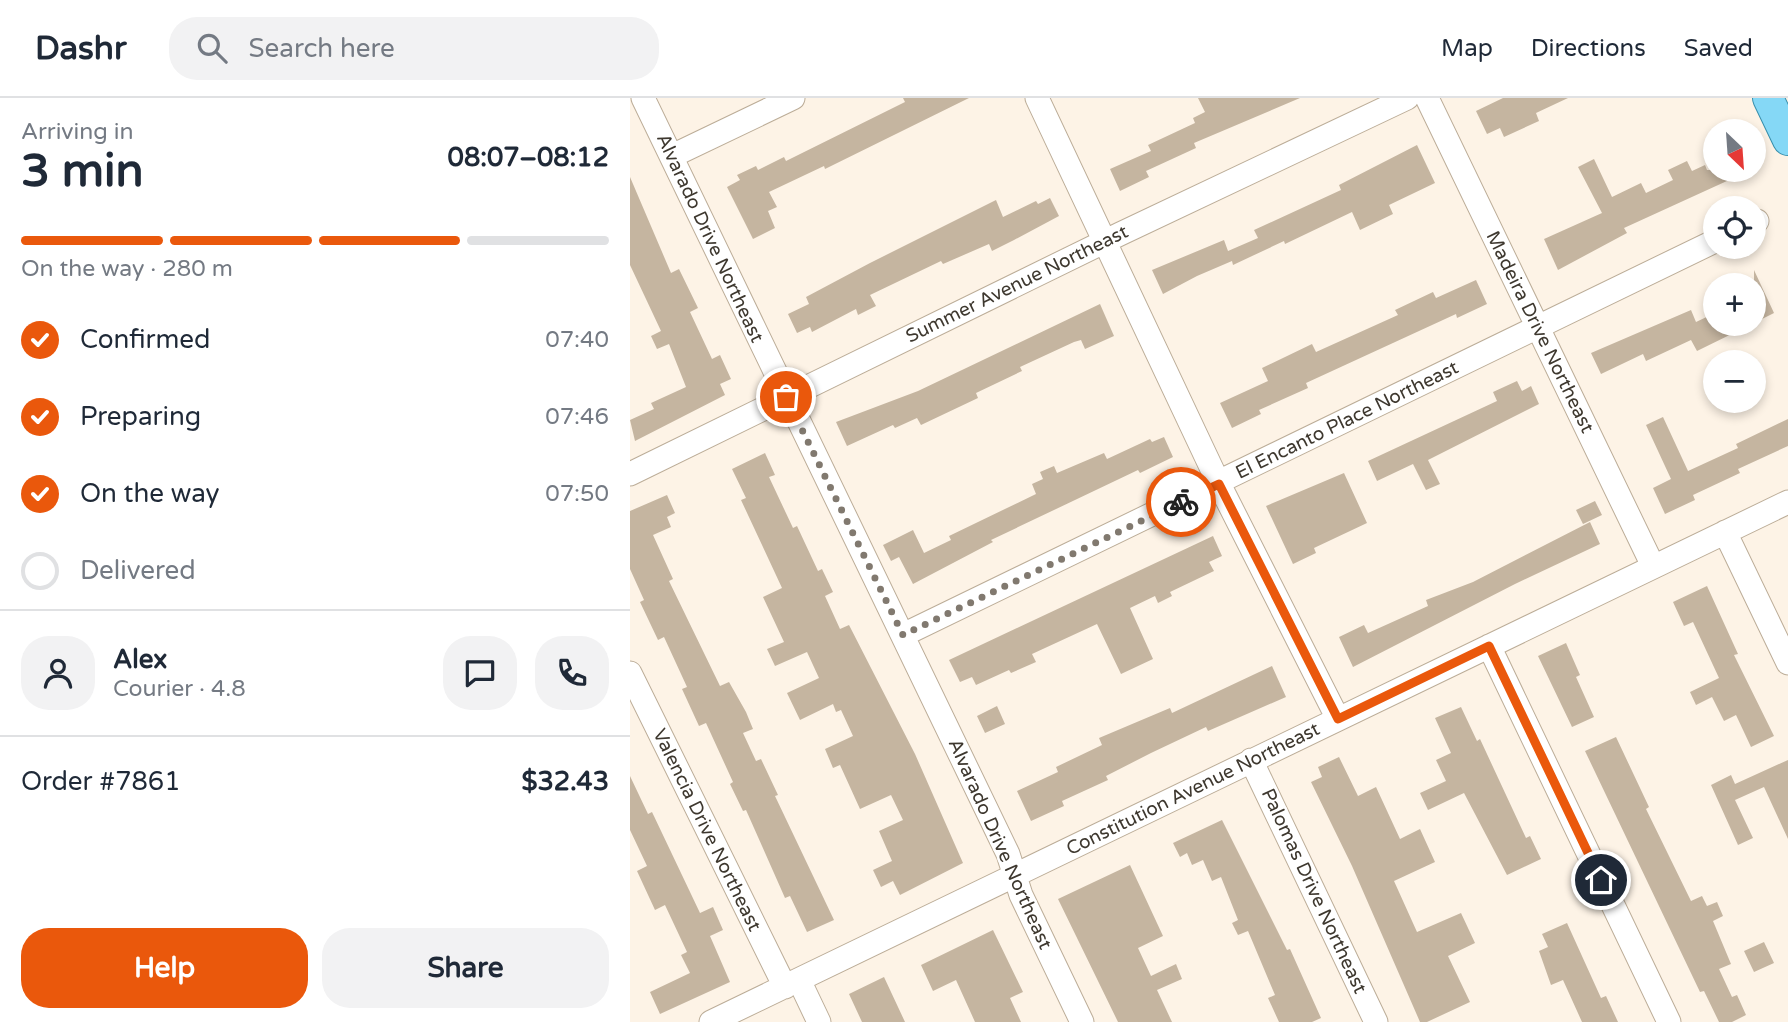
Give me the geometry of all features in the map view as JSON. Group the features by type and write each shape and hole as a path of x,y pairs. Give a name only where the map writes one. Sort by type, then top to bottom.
{"main road":[{"path":"1768,98 1788,140"}],"street":[{"name":"Alvarado Drive Northeast","path":"643,98 1008,854 1013,876 1082,1022"},
{"path":"672,156 793,98"},
{"path":"1037,98 1219,484 1338,719"},
{"name":"Summer Avenue Northeast","path":"630,474 1407,98"},
{"name":"Madeira Drive Northeast","path":"1427,98 1653,566"},
{"name":"El Encanto Place Northeast","path":"903,635 1703,247"},
{"name":"Constitution Avenue Northeast","path":"711,1022 1788,502"},
{"path":"1725,531 1788,663"},
{"path":"1489,646 1669,1022"},
{"name":"Valencia Drive Northeast","path":"630,673 792,983 819,1022"},
{"name":"Palomas Drive Northeast","path":"1251,760 1376,1022"}],"building":[{"path":"903,98 969,98 825,169 824,166 769,192 777,207 768,211 775,228 753,239 727,187 740,180 737,175 756,166 758,170 784,157 786,161 905,102"},
{"path":"1198,98 1300,98 1194,143 1196,148 1146,171 1149,177 1120,191 1110,169 1151,151 1148,145 1195,123 1193,118 1205,112"},
{"path":"1503,98 1568,98 1536,113 1539,121 1504,137 1500,128 1487,134 1476,111"},
{"path":"1417,145 1435,183 1389,205 1393,214 1360,230 1352,212 1285,244 1284,241 1233,265 1232,261 1197,276 1163,294 1152,270 1224,240 1228,251 1258,238 1254,230 1341,190 1339,185"},
{"path":"1594,159 1612,197 1641,183 1646,193 1673,180 1668,170 1687,161 1692,171 1703,166 1703,182 1725,182 1624,228 1627,233 1558,270 1544,239 1602,213 1578,167"},
{"path":"630,177 671,273 679,269 698,308 690,312 712,359 720,355 731,379 720,384 725,395 635,441 630,420 654,409 651,403 686,387 669,344 657,349 651,336 661,331 630,265"},
{"path":"1050,198 1059,216 992,251 989,244 943,264 941,261 870,295 876,306 858,315 856,309 812,332 810,327 797,333 788,314 809,304 806,297 996,200 1003,217 1036,201 1038,204"},
{"path":"1476,280 1487,304 1457,318 1456,314 1306,383 1308,388 1259,410 1261,414 1232,428 1220,403 1268,381 1262,368 1312,344 1316,352 1398,315 1395,310 1433,292 1436,298"},
{"path":"1766,296 1774,313 1766,317"},
{"path":"1100,304 1114,336 1085,349 1081,340 1074,342 1020,367 1022,371 976,393 978,398 921,425 917,418 895,428 893,425 847,446 836,422 918,391"},
{"path":"1691,310 1696,322 1703,319 1703,336 1728,336 1697,351 1691,340 1646,361 1643,354 1601,374 1591,353"},
{"path":"1517,381 1522,391 1531,386 1539,404 1428,460 1440,484 1426,490 1413,464 1377,481 1368,461 1497,401 1493,392"},
{"path":"1663,417 1688,471 1738,448 1736,444 1788,419 1788,446 1738,469 1740,473 1693,495 1695,500 1665,514 1653,488 1671,479 1646,425"},
{"path":"1164,437 1173,457 1140,473 1138,470 991,540 993,542 913,584 899,557 891,561 883,545 913,530 924,553 951,540 949,536 1036,494 1032,484 1043,479 1040,472 1054,466 1057,473 1104,453 1107,459 1150,439 1152,442"},
{"path":"765,453 775,475 769,477 793,528 797,526 818,571 822,569 833,592 825,596 840,629 849,625 915,754 963,863 900,895 893,881 881,887 873,870 892,861 879,831 903,820 891,795 860,809 840,765 833,768 825,749 853,736 841,710 836,712 833,704 800,720 787,693 819,678 807,652 775,666 767,649 784,642 763,597 782,588 741,500 746,498 732,469"},
{"path":"1344,473 1367,523 1314,548 1316,553 1293,564 1266,506"},
{"path":"667,495 675,513 667,517 671,527 653,535 673,579 669,581 720,686 729,682 746,712 753,729 743,733 756,761 761,759 778,795 775,796 834,920 807,932 790,896 785,898 746,810 743,811 730,784 733,782 706,723 699,726 682,689 687,687 664,637 658,640 640,602 644,600 630,569 630,511"},
{"path":"1595,501 1602,515 1583,524 1576,510"},
{"path":"1590,522 1600,544 1353,667 1339,637 1364,625 1368,633 1428,606 1426,600 1473,582"},
{"path":"1213,536 1222,556 1209,562 1214,571 1170,592 1172,596 1158,603 1155,596 1130,608 1153,659 1121,674 1097,624 1032,654 1036,662 1011,673 1009,670 976,685 972,677 960,682 949,660"},
{"path":"1707,586 1738,654 1734,655 1774,736 1751,747 1736,715 1724,721 1712,697 1696,705 1690,692 1719,678 1693,622 1684,626 1673,602"},
{"path":"1566,643 1580,675 1576,677 1594,717 1572,727 1538,656"},
{"path":"1272,666 1286,697 1208,731 1206,727 1151,753 1106,776 1108,780 1062,801 1064,806 1031,821 1017,791 1058,772 1056,767 1102,745 1099,738 1170,708 1172,713"},
{"path":"997,706 1005,724 985,733 977,716"},
{"path":"1461,707 1477,741 1480,739 1526,838 1530,836 1541,859 1507,875 1464,793 1428,810 1420,793 1446,781 1436,760 1451,753 1435,718"},
{"path":"1616,737 1649,807 1646,809 1691,901 1702,896 1707,906 1717,902 1723,916 1713,921 1731,964 1719,969 1732,997 1737,995 1746,1015 1732,1022 1719,1022 1704,991 1700,992 1585,751"},
{"path":"1339,757 1358,796 1376,787 1400,839 1420,829 1435,862 1394,881 1417,932 1461,913 1475,943 1448,956 1470,1002 1427,1022 1420,1022 1352,866 1311,782 1322,777 1318,767"},
{"path":"1788,760 1788,839 1764,787 1735,800 1753,838 1738,845 1711,785 1731,775 1735,784"},
{"path":"630,776 648,814 652,812 700,913 713,907 723,930 710,936 730,982 660,1014 650,992 690,973 681,955 687,952 665,905 655,910 637,871 647,866 630,830"},
{"path":"1222,820 1287,950 1290,949 1321,1018 1312,1022 1279,1022 1268,998 1275,995 1248,931 1238,935 1232,923 1238,920 1221,877 1212,881 1203,860 1192,865 1187,853 1180,857 1173,843"},
{"path":"1130,865 1163,936 1138,948 1151,976 1176,964 1182,979 1157,990 1172,1022 1118,1022 1058,899"},
{"path":"1567,923 1601,998 1606,996 1618,1022 1582,1022 1563,980 1551,985 1539,951 1548,947 1542,934"},
{"path":"993,930 1023,992 1010,998 1021,1022 975,1022 956,980 933,991 921,965"},
{"path":"1764,942 1774,963 1754,972 1744,951"},
{"path":"884,977 905,1022 862,1022 849,994"}],"way so far":[{"path":"786,397 903,635 1181,502"}],"route":[{"path":"1181,502 1219,484 1338,719 1489,646 1601,880"}]}
